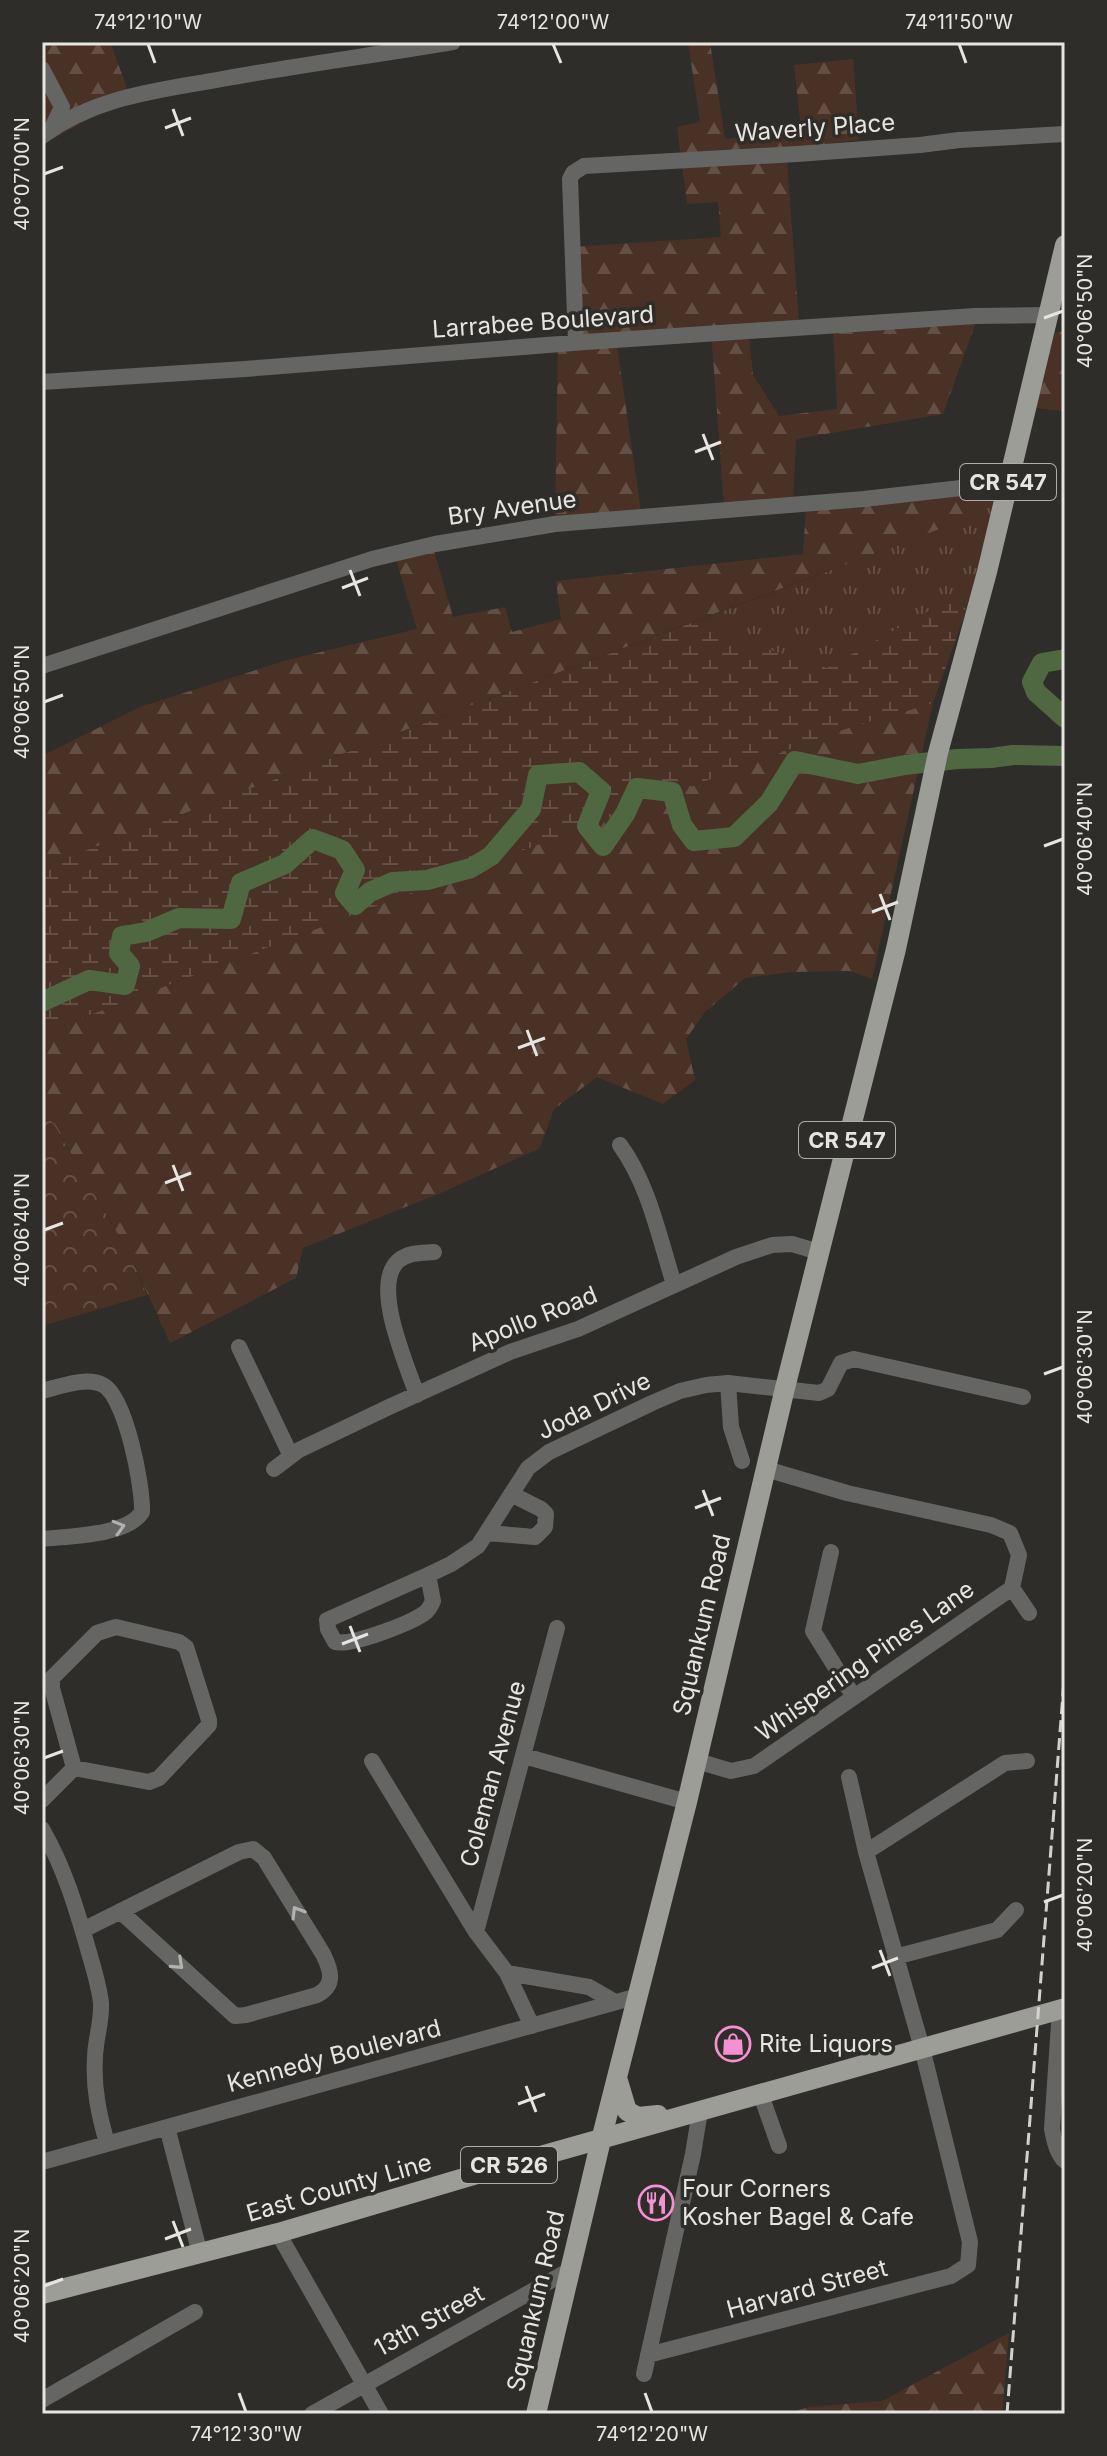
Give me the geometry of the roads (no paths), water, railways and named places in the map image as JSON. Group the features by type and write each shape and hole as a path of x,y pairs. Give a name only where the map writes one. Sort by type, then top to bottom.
{"main road":[{"name":"CR 547","path":"1007,488 1065,245"},
{"name":"Squankum Road","path":"536,2414 601,2140 697,1761 785,1388 896,949 938,753 1007,488"},
{"name":"East County Line","path":"42,2294 278,2233 1063,2009"},
{"path":"617,2077 627,2111 638,2117 655,2114 669,2120"}],"street":[{"path":"47,132 82,111 134,95 453,42"},
{"path":"42,69 62,107 47,132"},
{"name":"Waverly Place","path":"576,343 570,179 584,166 1057,135"},
{"name":"Larrabee Boulevard","path":"42,382 1007,314 1048,315"},
{"name":"Bry Avenue","path":"42,666 372,559 435,544 555,524 961,488 1007,488"},
{"path":"620,1145 641,1181 674,1284"},
{"name":"Apollo Road","path":"274,1469 312,1443 510,1352 578,1329 736,1257 772,1245 792,1244 819,1252"},
{"path":"417,1395 387,1296 389,1276 397,1262 412,1254 434,1252"},
{"path":"239,1347 291,1456"},
{"name":"Joda Drive","path":"428,1575 433,1601 424,1613 359,1641 335,1642 327,1620 451,1564 478,1546 528,1468 549,1452 680,1391 728,1383 824,1392 841,1363 854,1359 1023,1397"},
{"path":"42,1391 93,1382 102,1384 110,1391 124,1419 143,1498 142,1512 129,1526 42,1539"},
{"path":"728,1383 731,1427 742,1461"},
{"name":"Whispering Pines Lane","path":"697,1761 731,1771 754,1766 1012,1588 1019,1555 1010,1533 991,1525 847,1493 766,1469"},
{"path":"488,1533 535,1537 545,1527 546,1514 541,1509 511,1494"},
{"path":"831,1552 813,1631 854,1697"},
{"name":"Whispering Pines Lane","path":"1012,1588 1029,1613"},
{"path":"116,1627 179,1642 186,1647 209,1725 154,1781 74,1768 52,1688 52,1678 56,1673 97,1633 108,1628 116,1627"},
{"name":"Coleman Avenue","path":"476,1932 557,1628"},
{"path":"524,1756 687,1802"},
{"path":"372,1761 476,1932 507,1973 532,2026"},
{"path":"866,1852 1005,1763 1027,1761"},
{"path":"42,1800 74,1768"},
{"path":"849,1777 866,1852 922,2048"},
{"path":"42,1829 64,1870 101,2004 94,2083 107,2143"},
{"path":"83,1930 120,1911 239,1852 253,1849 264,1858 323,1954 330,1969 330,1980 323,1992 317,1995 235,2016 120,1911"},
{"path":"895,1957 997,1930 1016,1910"},
{"path":"507,1973 589,1987 615,2002"},
{"name":"Kennedy Boulevard","path":"42,2162 638,1996"},
{"path":"1062,2158 1052,2129 1063,2009"},
{"name":"Harvard Street","path":"648,2355 951,2276 968,2265 970,2242 922,2048"},
{"path":"761,2095 779,2146"},
{"path":"644,2374 700,2111"},
{"path":"167,2127 200,2254"},
{"path":"278,2233 381,2414"},
{"name":"13th Street","path":"312,2414 570,2270"},
{"path":"42,2400 195,2312"}],"waterway":[{"path":"1065,659 1042,663 1032,682 1036,692 1065,718"},
{"path":"42,1002 89,980 125,985 130,966 119,953 122,936 146,932 179,918 231,919 241,883 285,864 313,839 342,850 355,870 345,893 355,905 370,892 393,882 427,880 471,868 491,856 531,809 538,775 579,772 601,791 587,826 603,846 625,814 637,788 672,792 682,825 694,841 734,837 769,803 795,761 858,774 957,759 1013,755 1065,756"}],"railway":[{"path":"1007,2414 1065,1668"}],"place":[{"name":"Rite Liquors","path":"733,2044"},
{"name":"Four Corners Kosher Bagel & Cafe","path":"656,2203"}]}
